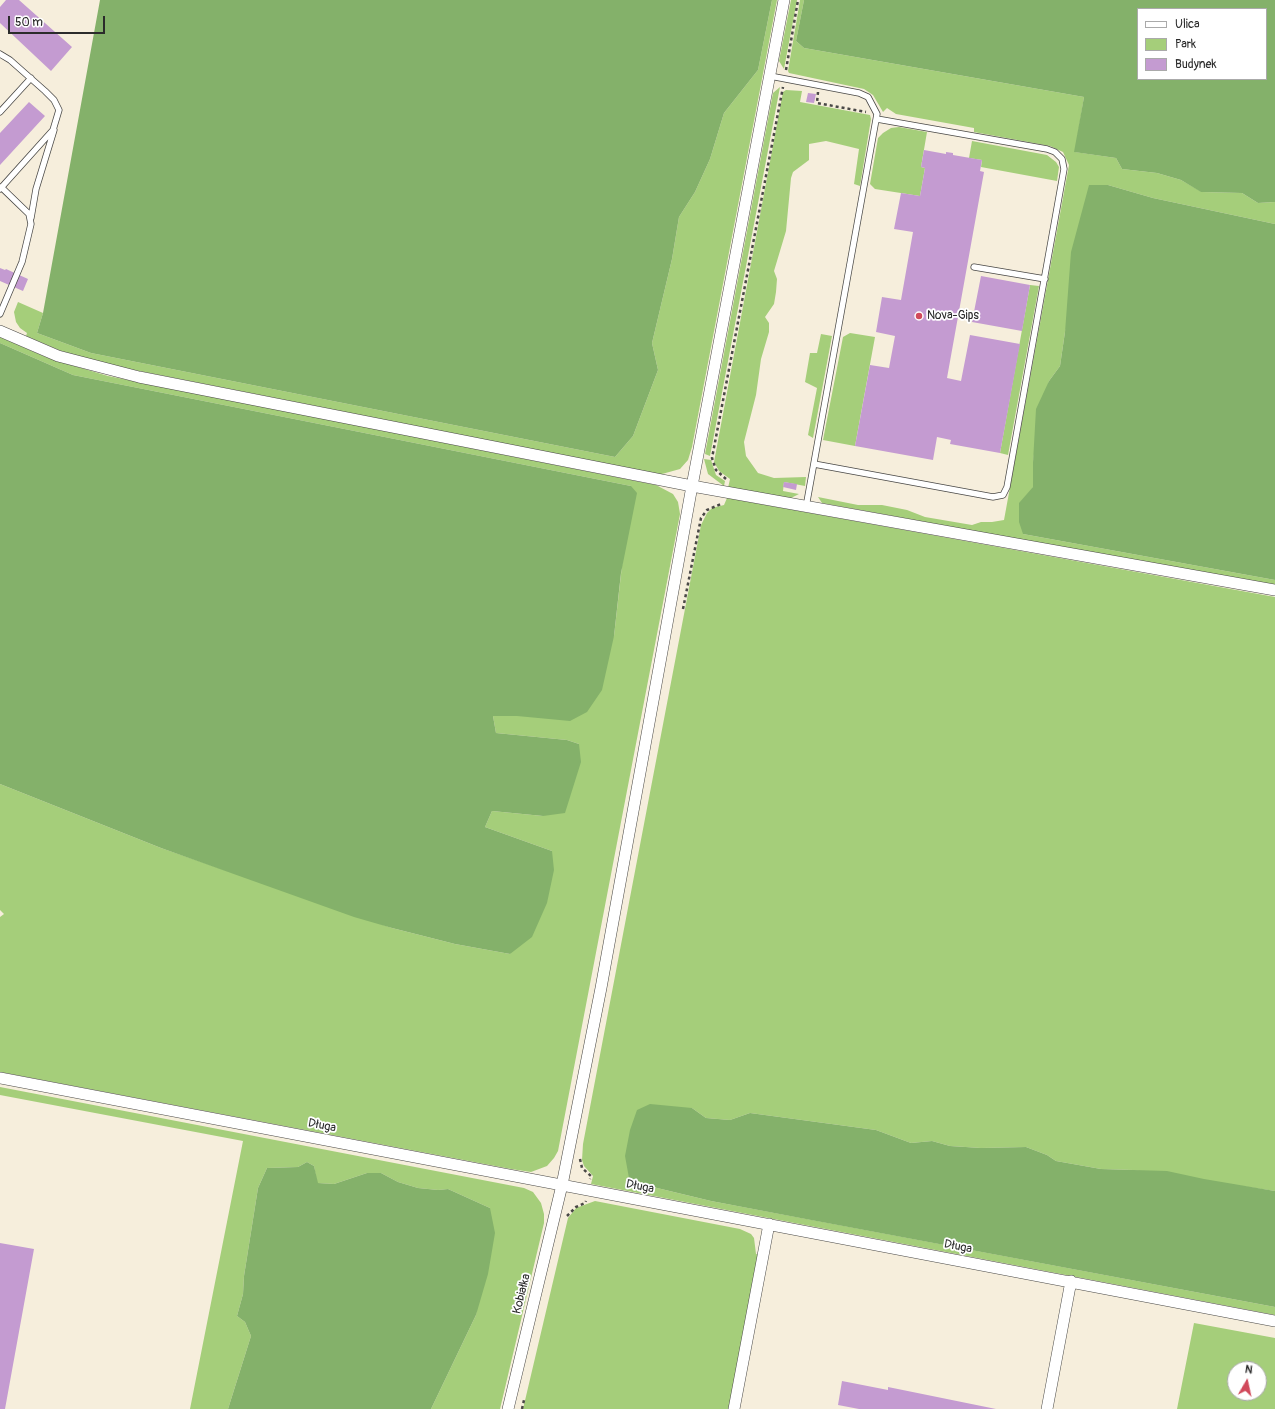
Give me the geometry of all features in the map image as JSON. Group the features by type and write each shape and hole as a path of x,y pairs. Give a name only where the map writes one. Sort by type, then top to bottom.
{"street":[{"name":"Kobiałka","path":"508,1409 562,1185 603,980 692,486 784,0"},
{"path":"0,331 58,356 118,373 692,486 1275,590"},
{"name":"Długa","path":"0,1078 562,1185 589,1196 769,1224 1275,1321"},
{"path":"734,1409 769,1224"},
{"path":"1047,1409 1071,1281"}],"lane":[{"path":"0,54 31,78 57,105 58,110 56,126 36,189 30,230 22,262 0,314"},
{"path":"770,76 859,93 868,97 877,117 806,507"},
{"path":"0,112 31,78"},
{"path":"814,464 993,497 1003,495 1007,487 1045,279 1064,169 1062,159 1055,152 1047,149 877,117"},
{"path":"31,219 25,209 1,188 56,126"},
{"path":"974,267 1045,279"}],"path":[{"path":"682,614 701,518 710,507 723,503 726,492 727,480 718,474 713,466 712,458 798,0"},
{"path":"782,89 788,88"},
{"path":"814,92 818,92 817,103 877,117"},
{"path":"566,1219 571,1210 585,1203 589,1196 591,1176 586,1172 580,1163 580,1151"},
{"path":"522,1409 525,1394"}],"green space":[{"path":"100,0 772,0 758,70 724,113 710,159 695,192 679,217 672,259 652,343 658,370 633,436 615,457 91,353 37,333 43,313"},
{"path":"772,0 777,0 692,447 688,460 680,469 658,474 114,366 61,351 26,336 27,333 20,328 16,322 14,312 18,302 43,313 37,333 91,353 615,457 633,436 658,370 652,343 672,259 679,217 695,192 710,159 724,113 758,70"},
{"path":"791,0 797,0 784,69 779,61"},
{"path":"800,0 804,0 796,41 804,48 1084,97 1075,152 1116,158 1122,169 1157,173 1181,180 1202,192 1242,193 1258,203 1275,202 1275,224 1153,198 1108,185 1065,332 1060,366 1049,381 1036,438 1033,462 1033,487 1023,534 1275,580 1275,586 822,503 818,497 858,505 882,505 907,510 925,517 972,525 981,522 1004,520 1069,165 1063,152 1050,146 974,132 974,128 896,114 887,108 883,112 873,95 864,89 789,73 788,71"},
{"path":"804,0 1275,0 1275,202 1258,203 1242,193 1201,192 1181,180 1157,173 1122,169 1116,158 1074,152 1084,97 804,48 796,41"},
{"path":"780,87 710,456 705,454 773,93"},
{"path":"786,90 802,91 800,102 870,115 871,119 860,186 854,184 859,149 826,141 809,144 809,160 793,172 791,178 786,231 774,271 777,279 774,304 765,317 769,323 769,332 761,359 756,395 744,442 746,456 758,473 774,478 806,477 805,486 784,482 783,491 799,494 791,498 728,488 730,479 719,471 714,462 783,92"},
{"path":"899,127 927,132 921,167 925,168 920,196 875,189 870,184 878,138 891,128"},
{"path":"972,141 1047,155 1056,162 1059,167 1057,181 981,167 982,160 969,158"},
{"path":"1089,185 1108,185 1153,198 1275,224 1275,580 1023,534 1019,522 1019,503 1033,487 1036,409 1049,381 1060,366 1065,332 1071,252"},
{"path":"1030,285 1039,286 1008,455 1000,453"},
{"path":"850,333 875,337 855,446 823,440 843,337"},
{"path":"821,334 832,336 813,438 808,435 817,388 805,382 810,353 817,353"},
{"path":"0,337 48,358 108,376 656,485 673,494 678,502 680,514 558,1151 547,1166 531,1172 511,1169 0,1072 0,917 4,914 0,910 0,784 161,848 392,928 455,944 510,954 552,851 485,827 492,811 543,816 579,744 567,740 496,733 493,716 517,716 614,636 631,486 73,375 0,343"},
{"path":"0,343 73,375 631,486 637,493 621,573 614,636 602,690 587,712 570,721 517,716 493,716 496,733 567,740 579,744 581,762 565,813 543,816 492,811 485,827 552,851 554,870 547,903 532,937 510,954 455,944 392,928 354,917 161,848 0,784"},
{"path":"704,459 711,460 716,475 725,481 724,486 708,474"},
{"path":"727,498 1275,597 1275,1191 1133,1170 1101,1169 1056,1161 1047,1155 1026,1147 981,1148 950,1146 932,1141 911,1143 876,1130 750,1113 730,1120 706,1118 692,1108 629,1178 653,1187 711,1201 1275,1307 1275,1315 591,1184 593,1176 584,1166 582,1160 583,1144 701,525 707,513 712,508 724,505"},
{"path":"0,1087 524,1188 533,1192 541,1203 544,1214 544,1223 500,1409 431,1409 476,1315 490,1208 448,1189 438,1190 418,1188 398,1182 381,1173 367,1173 334,1184 317,1183 314,1166 307,1162 298,1167 267,1168 258,1188 244,1276 243,1294 237,1316 245,1322 251,1336 228,1409 190,1409 243,1141 0,1095"},
{"path":"650,1104 692,1108 706,1118 730,1120 750,1113 876,1130 911,1143 932,1141 950,1146 981,1148 1026,1147 1047,1155 1056,1161 1101,1169 1167,1171 1275,1191 1275,1307 711,1201 653,1187 629,1178 625,1156 630,1130 637,1110"},
{"path":"307,1162 314,1166 318,1183 334,1184 367,1173 381,1173 398,1182 418,1188 438,1190 448,1189 490,1208 495,1233 488,1274 476,1315 431,1409 228,1409 251,1336 245,1322 237,1316 243,1294 244,1276 258,1188 267,1168 298,1167"},
{"path":"595,1201 740,1229 751,1234 754,1238 756,1254 760,1255 730,1409 523,1409 568,1218 576,1208"},
{"path":"1194,1323 1275,1338 1275,1409 1177,1409"}],"building":[{"path":"6,0 19,0 72,47 51,71 0,23 0,7"},
{"path":"808,93 816,94 814,103 806,102"},
{"path":"29,102 45,116 0,165 0,133"},
{"name":"Nova-Gips","path":"924,150 946,154 946,152 953,153 953,155 982,160 980,171 984,172 947,378 961,381 970,335 1020,344 1000,453 950,444 951,440 937,437 933,460 855,446 870,365 889,368 895,336 876,332 882,297 901,300 913,232 894,229 901,193 920,196 925,168 921,167"},
{"path":"0,268 6,269 28,279 23,291 0,281"},
{"path":"981,276 1030,285 1022,331 972,322"},
{"path":"784,482 797,484 796,490 783,487"},
{"path":"0,1243 34,1249 5,1409 0,1409"},
{"path":"842,1381 888,1390 888,1387 996,1409 859,1409 838,1405"}],"place":[{"name":"Nova-Gips","path":"919,316"}]}
